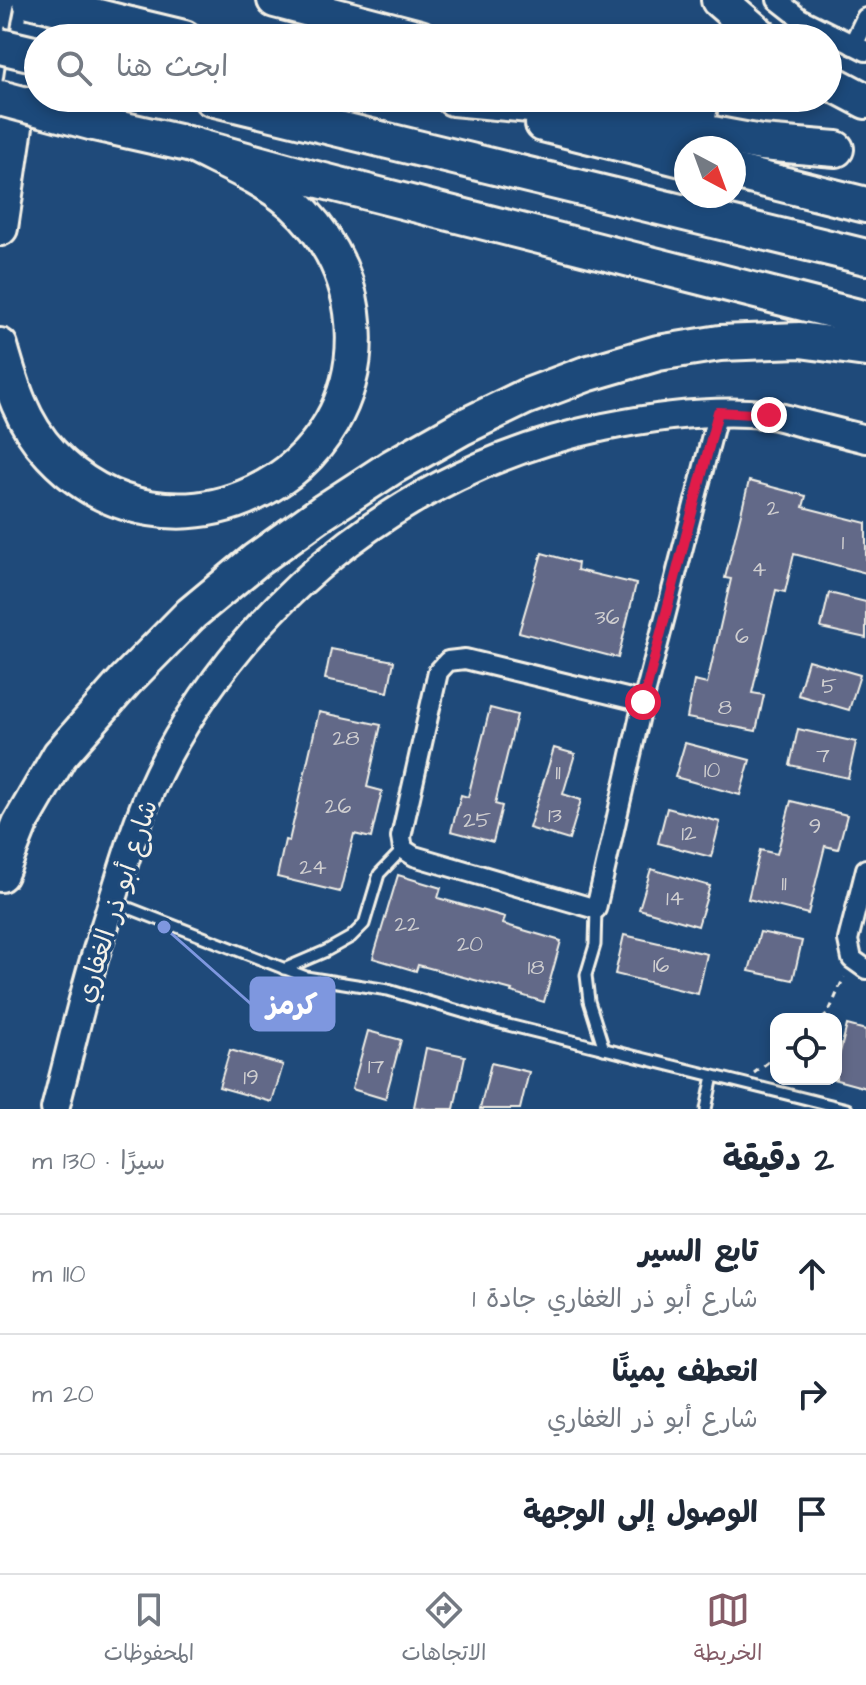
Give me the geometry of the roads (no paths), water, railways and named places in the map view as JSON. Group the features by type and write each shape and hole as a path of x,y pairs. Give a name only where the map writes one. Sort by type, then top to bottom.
{"highway":[{"path":"29,24 32,0 126,24"},
{"path":"275,0 367,24"},
{"path":"719,0 747,24"},
{"path":"0,46 24,52"},
{"path":"0,228 24,57"},
{"path":"842,88 866,101"},
{"path":"0,98 24,104"},
{"path":"53,112 866,319"},
{"path":"269,112 866,257"},
{"path":"493,112 674,157"},
{"path":"593,112 781,147 851,153"},
{"path":"700,112 851,153"},
{"path":"0,346 14,395 42,443 76,476 124,502 153,509 182,511 211,508 245,498 275,482 312,451 337,411 348,384 354,354 351,302 337,260 319,231 293,203 260,180 192,145"},
{"path":"746,175 866,205"},
{"path":"0,874 20,824 60,755 125,681 191,614 256,560 392,467 525,397 586,374 658,353 720,343 800,340 866,349"}],"street":[{"path":"777,0 812,24"},
{"path":"842,39 860,48 866,18"},
{"path":"643,702 465,659 448,661 438,672 401,837 403,849 414,856 596,909 643,702 718,412"},
{"name":"شارع أبو ذر الغفاري","path":"55,1109 93,962 135,829 165,760 204,694 250,634 303,579 375,523 427,491 496,458 568,434 642,419 718,412 769,415 866,439"},
{"path":"859,964 848,940 866,869"}],"lane":[{"path":"284,969 351,937 364,924 379,874 403,849"},
{"path":"112,902 306,977 388,990 496,1022 847,1109"},
{"path":"596,909 595,945 586,975 589,1001 604,1049"},
{"path":"706,1109 713,1076"}],"place":[{"name":"كرمز","path":"164,927"}]}
